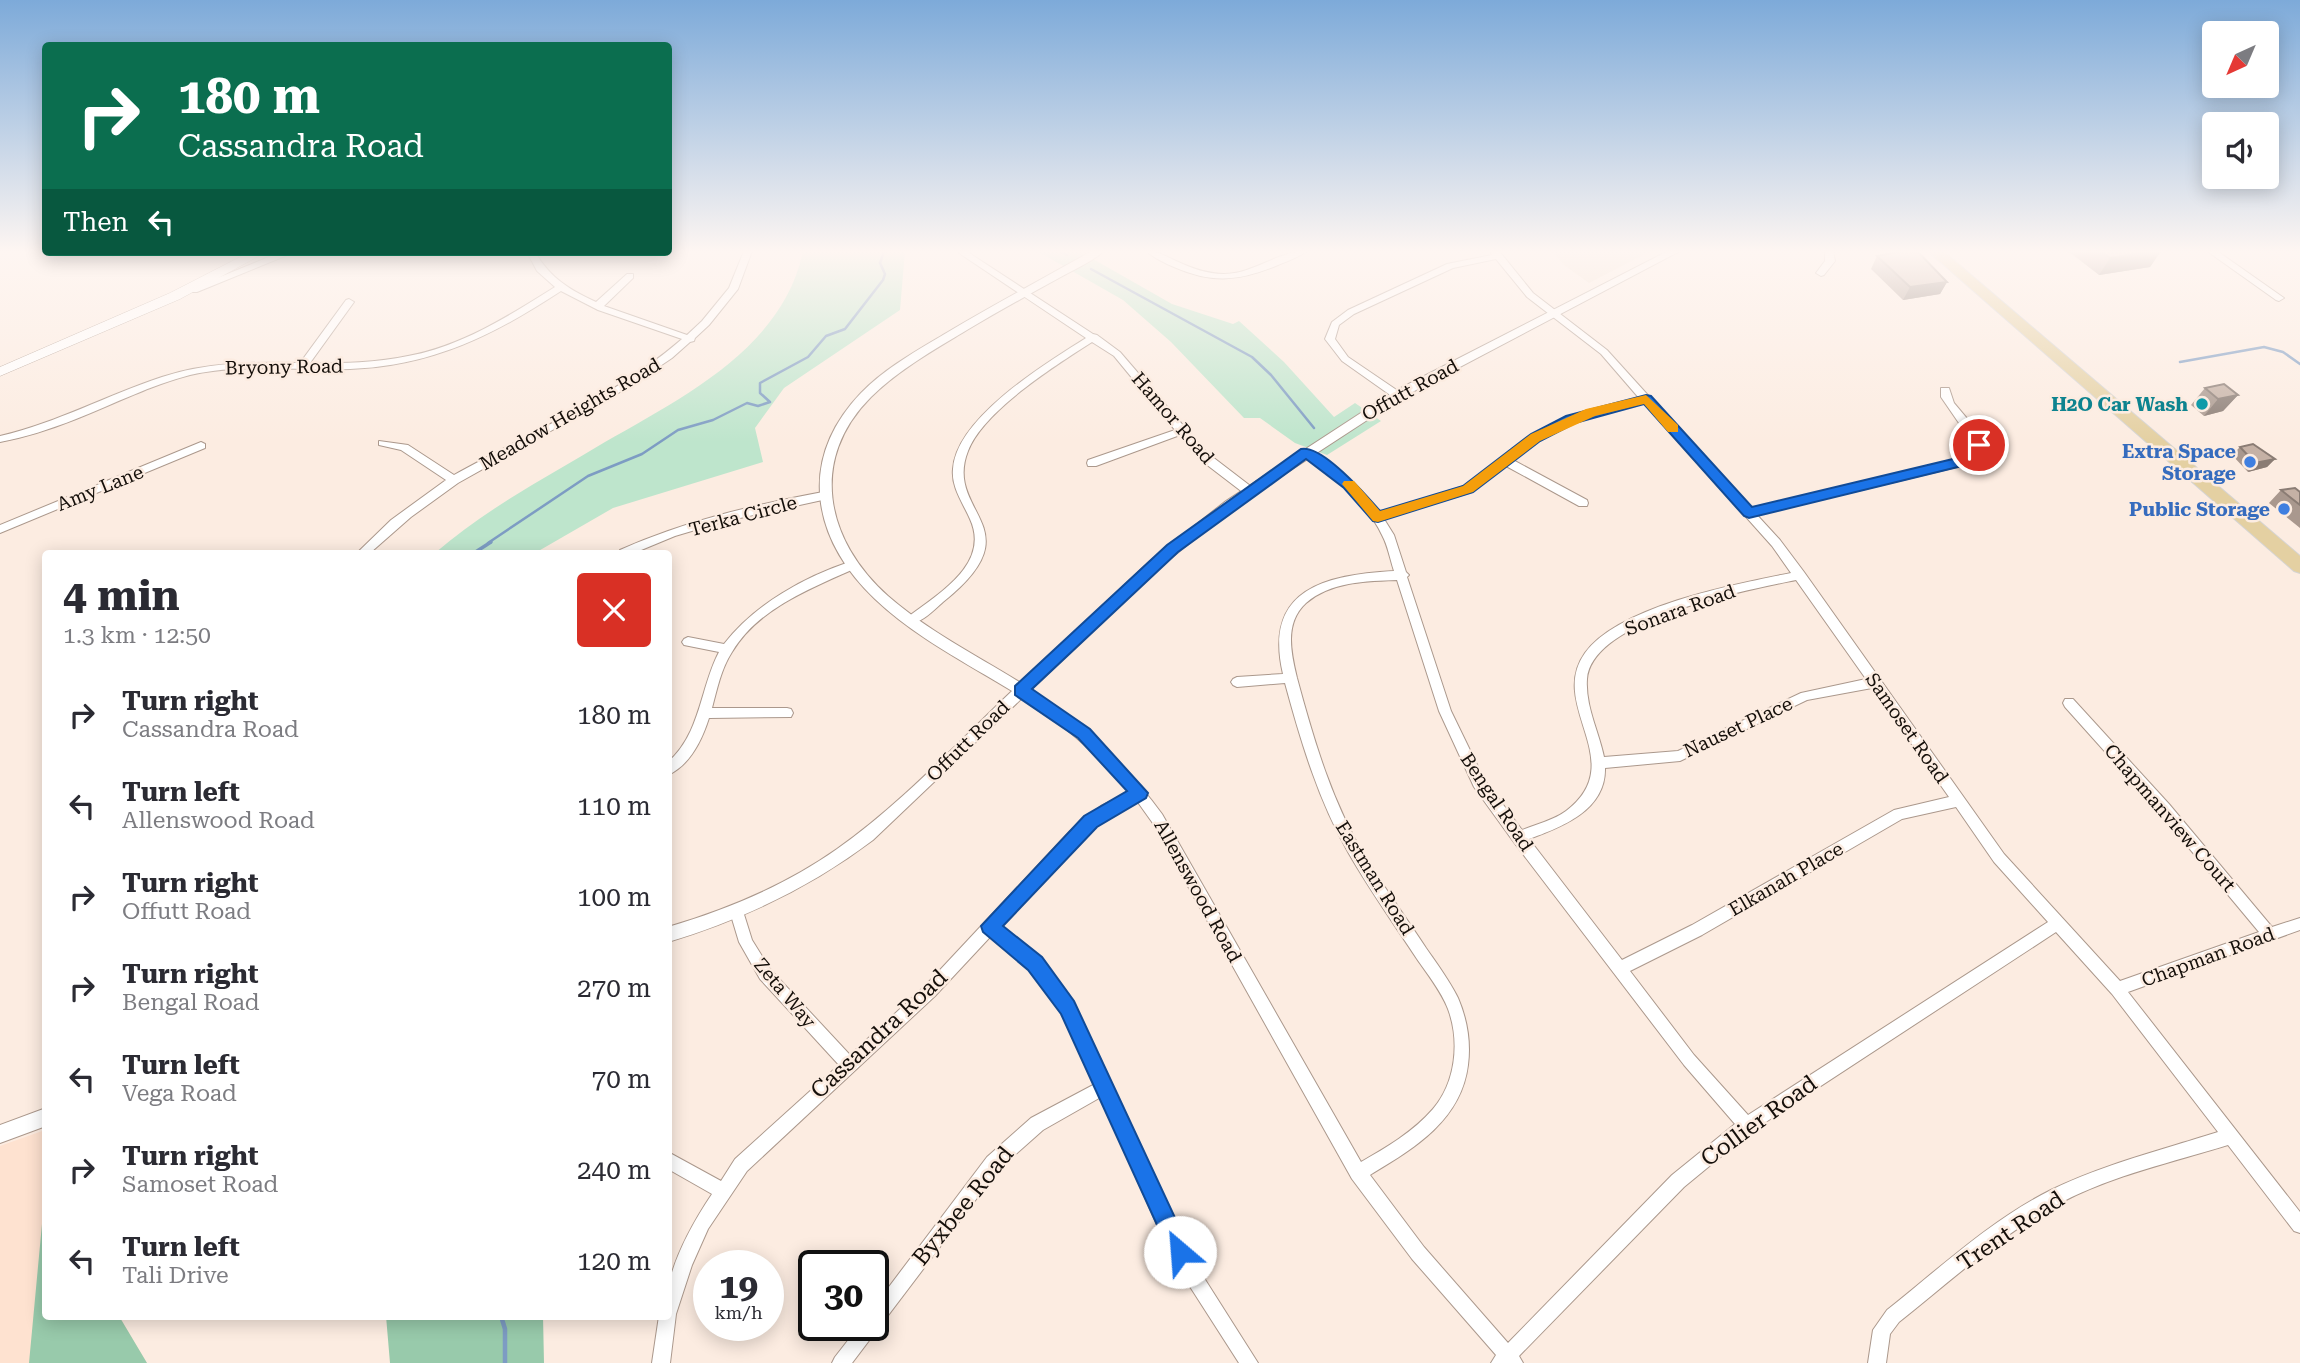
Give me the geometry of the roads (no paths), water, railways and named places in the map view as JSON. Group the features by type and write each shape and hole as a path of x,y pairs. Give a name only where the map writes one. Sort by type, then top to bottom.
{"main road":[{"path":"0,372 132,315"},
{"path":"2009,315 2300,566"}],"street":[{"path":"303,366 340,315"},
{"name":"Bryony Road","path":"0,439 55,425 138,388 187,373 229,366 379,365 438,353 483,336 517,315"},
{"path":"622,315 691,339"},
{"name":"Meadow Heights Road","path":"366,550 404,515 454,480 647,370 691,339 713,315"},
{"name":"Allenswood Road","path":"987,315 914,358 864,397 849,415 830,453 823,496 834,535 852,565 878,594 912,620 1084,733 1140,793 1157,818 1358,1173 1418,1254 1507,1361"},
{"name":"Hamor Road","path":"1060,315 1117,354 1211,464 1249,491"},
{"path":"1348,315 1335,324 1330,339 1338,353 1397,395"},
{"name":"Offutt Road","path":"672,934 737,912 813,874 854,847 1154,564 1249,491 1397,395 1552,315"},
{"name":"Samoset Road","path":"1554,315 1593,342 1749,513 1800,575 2020,886 2117,989 2229,1137 2300,1225"},
{"path":"912,620 963,578 981,548 979,527 960,481 961,453 967,440 986,419 1052,364 1094,337"},
{"path":"1749,513 1961,462 1972,456 1979,445 1975,433 1945,400 1945,390"},
{"path":"1378,517 1468,489 1535,438 1570,419 1646,399"},
{"path":"1092,463 1182,431"},
{"path":"383,443 404,447 454,480"},
{"name":"Amy Lane","path":"0,528 201,446"},
{"name":"Bengal Road","path":"1306,452 1349,485 1378,517 1396,551 1455,736 1479,783 1689,1060 1746,1125"},
{"path":"1506,461 1583,503"},
{"name":"Terka Circle","path":"631,550 666,536 758,509 823,496"},
{"path":"672,766 689,751 706,713 727,649 748,624 775,602 852,565"},
{"name":"Eastman Road","path":"1358,1173 1435,1120 1457,1082 1461,1032 1455,1008 1353,848 1338,818 1309,748 1291,678 1285,632 1289,618 1308,597 1337,581 1403,575"},
{"name":"Sonara Road","path":"1600,762 1580,685 1581,670 1595,648 1621,631 1699,599 1800,575"},
{"path":"688,642 727,649"},
{"path":"1237,682 1291,678"},
{"name":"Nauset Place","path":"1600,762 1680,756 1805,696 1875,682"},
{"name":"Chapmanview Court","path":"2070,703 2164,808 2270,935"},
{"path":"706,713 787,713"},
{"path":"1518,837 1557,822 1586,802 1599,778 1600,762"},
{"name":"Cassandra Road","path":"672,1302 684,1264 721,1190 766,1139 930,991 1090,821 1140,793"},
{"name":"Elkanah Place","path":"1619,969 1697,930 1899,814 1958,801"},
{"name":"Zeta Way","path":"737,912 749,949 765,974 848,1064"},
{"name":"Chapman Road","path":"2117,989 2300,924"},
{"name":"Collier Road","path":"1507,1361 1678,1181 1746,1125 2056,925"},
{"path":"990,926 1016,946 1050,981 1068,1007 1186,1264 1249,1363"},
{"name":"Byxbee Road","path":"889,1301 993,1163 1037,1124 1104,1087"},
{"path":"0,1134 42,1118"},
{"name":"Trent Road","path":"1877,1363 1882,1330 1893,1316 2019,1220 2055,1197 2096,1180 2229,1137"},
{"path":"672,1162 721,1190"},
{"name":"Cassandra Road","path":"660,1363 667,1320"},
{"name":"Byxbee Road","path":"841,1363 858,1341"}],"waterway":[{"path":"488,543 588,476 642,454 678,430 713,420 747,403 758,406 770,402 760,393 760,383 808,357 826,336 845,329 856,315"},
{"path":"1174,315 1252,357 1271,375 1314,428"},
{"path":"2180,362 2264,347 2283,352 2300,364"},
{"path":"479,550 491,542"},
{"path":"502,1320 505,1329 505,1363"}],"place":[{"name":"H2O Car Wash","path":"2202,404"},
{"name":"Extra Space Storage","path":"2250,462"},
{"name":"Public Storage","path":"2284,509"}]}
